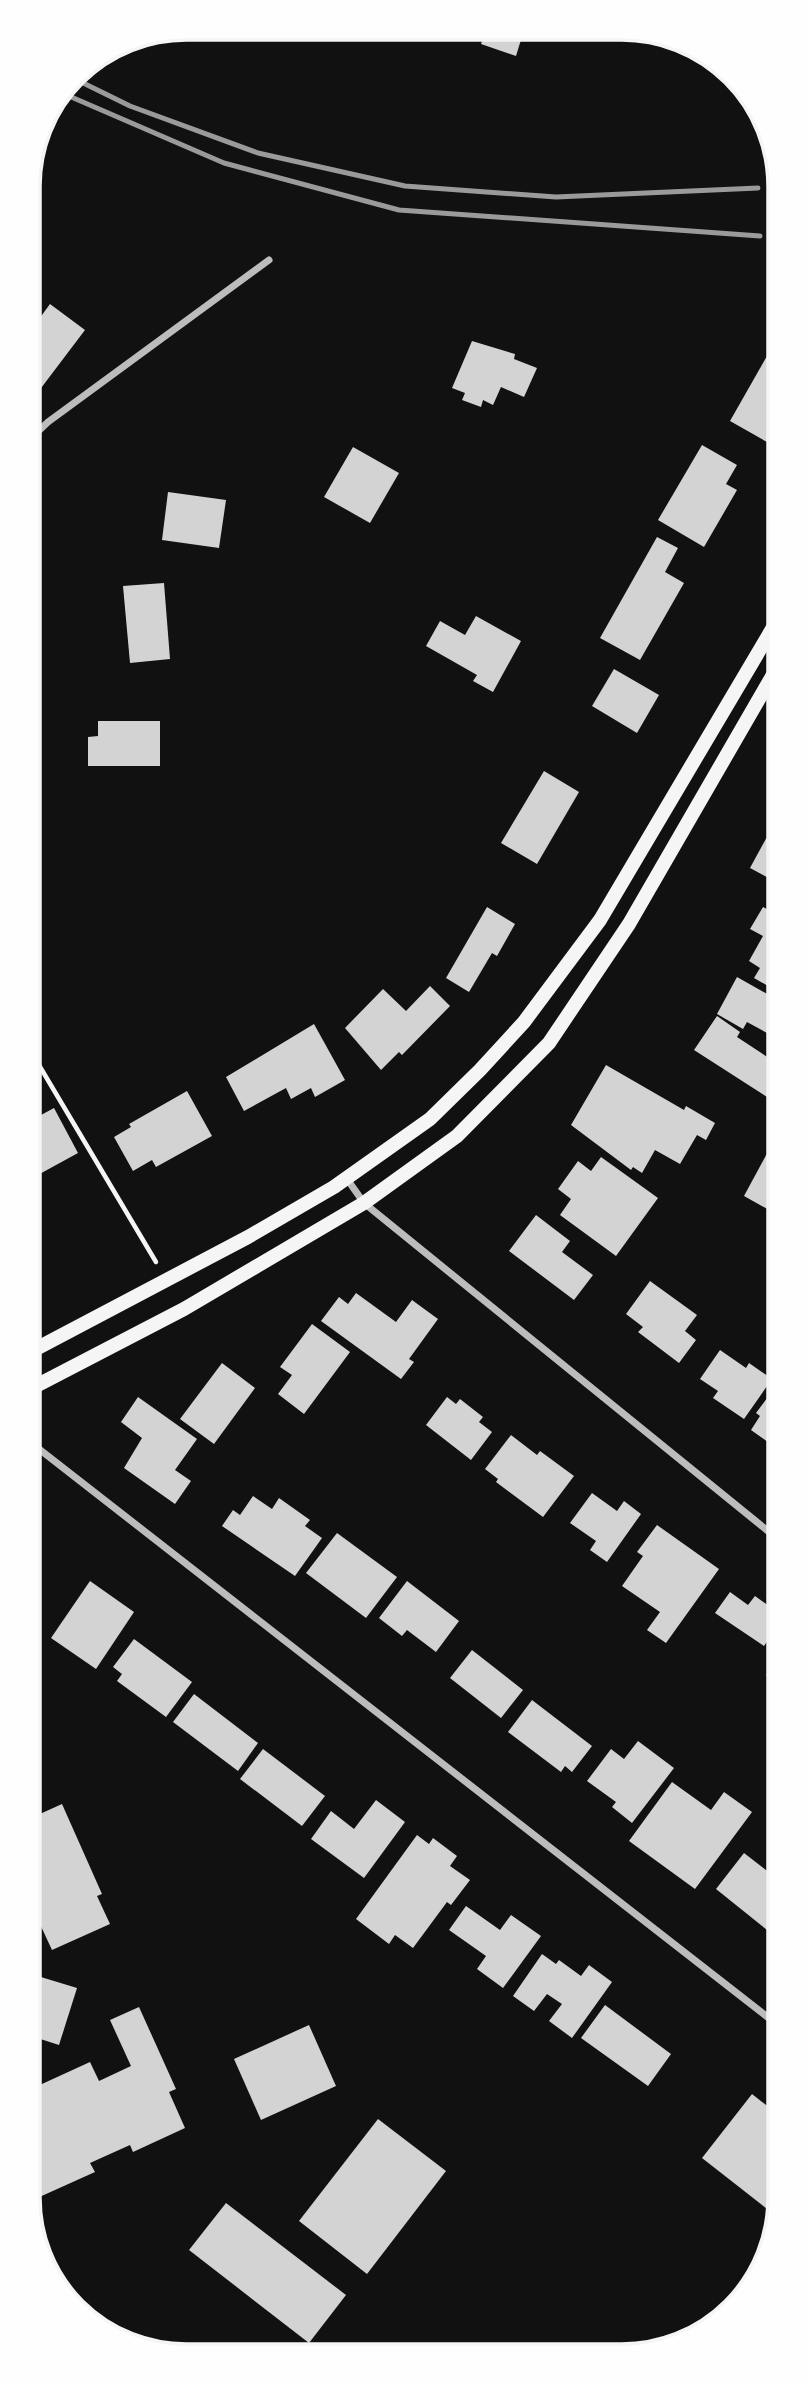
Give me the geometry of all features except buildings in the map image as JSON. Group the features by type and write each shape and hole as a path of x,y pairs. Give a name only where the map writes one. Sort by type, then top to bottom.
{"main road":[{"path":"40,1346 248,1237 347,1178 430,1119 524,1022 600,920 768,636"},
{"path":"40,1384 184,1309 364,1203 457,1136 550,1043 629,924 768,684"}],"street":[{"path":"41,429 269,260"},
{"path":"347,1178 364,1203 767,1531"},
{"path":"40,1450 767,2017"}],"path":[{"path":"41,1068 166,1279"}],"railway":[{"path":"83,83 130,106 258,153 405,186 556,197 758,188"},
{"path":"70,97 224,163 399,210 760,236"}]}
